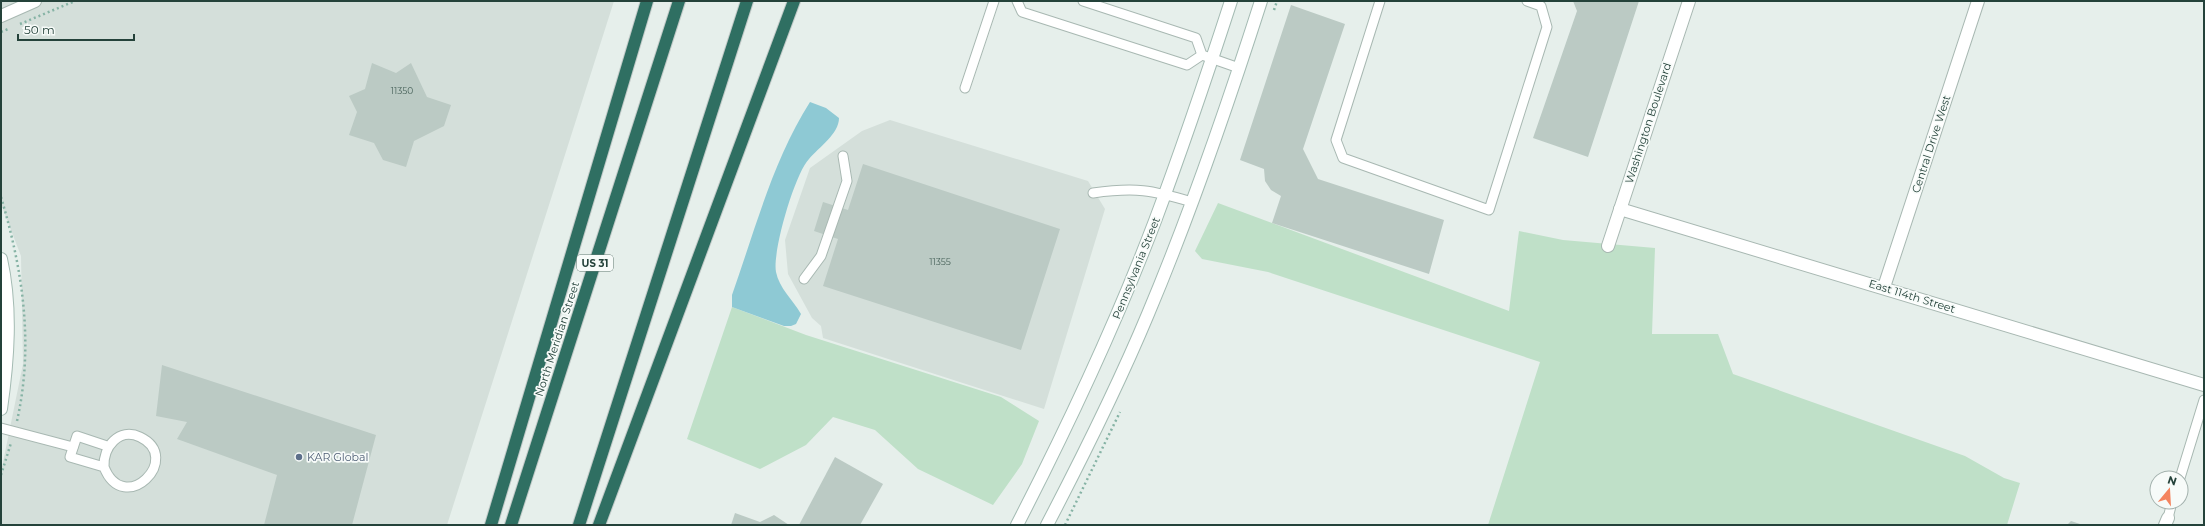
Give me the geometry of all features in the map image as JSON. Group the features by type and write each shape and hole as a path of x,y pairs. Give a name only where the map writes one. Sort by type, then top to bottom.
{"highway":[{"path":"490,525 647,1"},
{"name":"North Meridian Street","path":"511,525 679,1"},
{"path":"579,525 746,1"},
{"path":"599,525 794,1"}],"street":[{"path":"1,16 35,1"},
{"name":"Pennsylvania Street","path":"1017,525 1089,379 1134,274 1165,194 1207,57 1231,1"},
{"path":"1047,525 1121,374 1147,316 1192,202 1261,1"},
{"name":"Washington Boulevard","path":"1608,246 1688,1"},
{"name":"Central Drive West","path":"1884,287 1978,1"},
{"name":"East 114th Street","path":"1620,209 1884,287 2204,385"},
{"path":"1,259 5,281 8,343 1,409"}],"lane":[{"path":"965,88 994,1"},
{"path":"1017,1 1022,12 1187,65 1207,57 1239,68"},
{"path":"1083,1 1196,38 1207,57"},
{"path":"1380,1 1336,140 1343,158 1489,210 1548,27 1541,6 1527,1"},
{"path":"804,279 821,256 847,181 843,156"},
{"path":"1093,193 1125,189 1144,189 1192,202"},
{"path":"2182,470 2204,400"},
{"path":"1,428 73,447"},
{"path":"136,435 144,438 152,448 156,459 154,468 145,481 130,486 114,482 104,467 103,458 107,446 120,436 136,435"},
{"path":"104,467 70,457 77,436 107,446"},
{"path":"2166,521 2169,510"}],"path":[{"path":"1,32 75,1"}],"shaded area":[{"path":"1,1 614,1 447,525 1,525 1,472 23,364 21,256 1,204"},
{"path":"890,120 1088,181 1105,209 1044,409 823,338 821,326 812,318 788,274 785,240 810,168 862,131"}],"green space":[{"path":"1218,203 1509,311 1519,231 1563,240 1655,248 1652,334 1718,334 1733,374 1965,456 2004,478 2020,483 2007,525 1488,525 1540,362 1268,272 1202,259 1195,251"},
{"path":"732,307 806,335 1001,397 1039,421 1022,464 993,505 918,469 875,430 833,417 806,445 760,469 687,439"}],"water":[{"path":"810,102 826,108 839,118 836,129 832,135 803,167 791,196 781,231 776,262 776,272 783,289 801,314 796,324 784,326 732,307 732,295 775,171 785,147"}],"building":[{"path":"1573,1 1639,1 1588,157 1533,138 1577,11"},
{"path":"1291,5 1345,24 1303,149 1318,179 1444,220 1429,274 1272,223 1281,196 1271,190 1265,181 1264,169 1240,160"},
{"path":"372,63 396,73 411,63 427,97 451,105 444,126 414,141 406,167 383,160 374,143 349,135 357,112 349,96 365,89"},
{"path":"863,164 1060,229 1021,350 823,286 838,239 814,231 823,202 848,210"},
{"name":"KAR Global","path":"162,365 376,435 352,525 264,525 277,475 177,439 187,422 156,416"},
{"path":"835,457 883,484 860,525 799,525"},
{"path":"735,513 760,522 774,515 789,525 731,525"},
{"path":"2071,521 2083,525 2067,525"}],"place":[{"name":"KAR Global","path":"299,457"}]}
